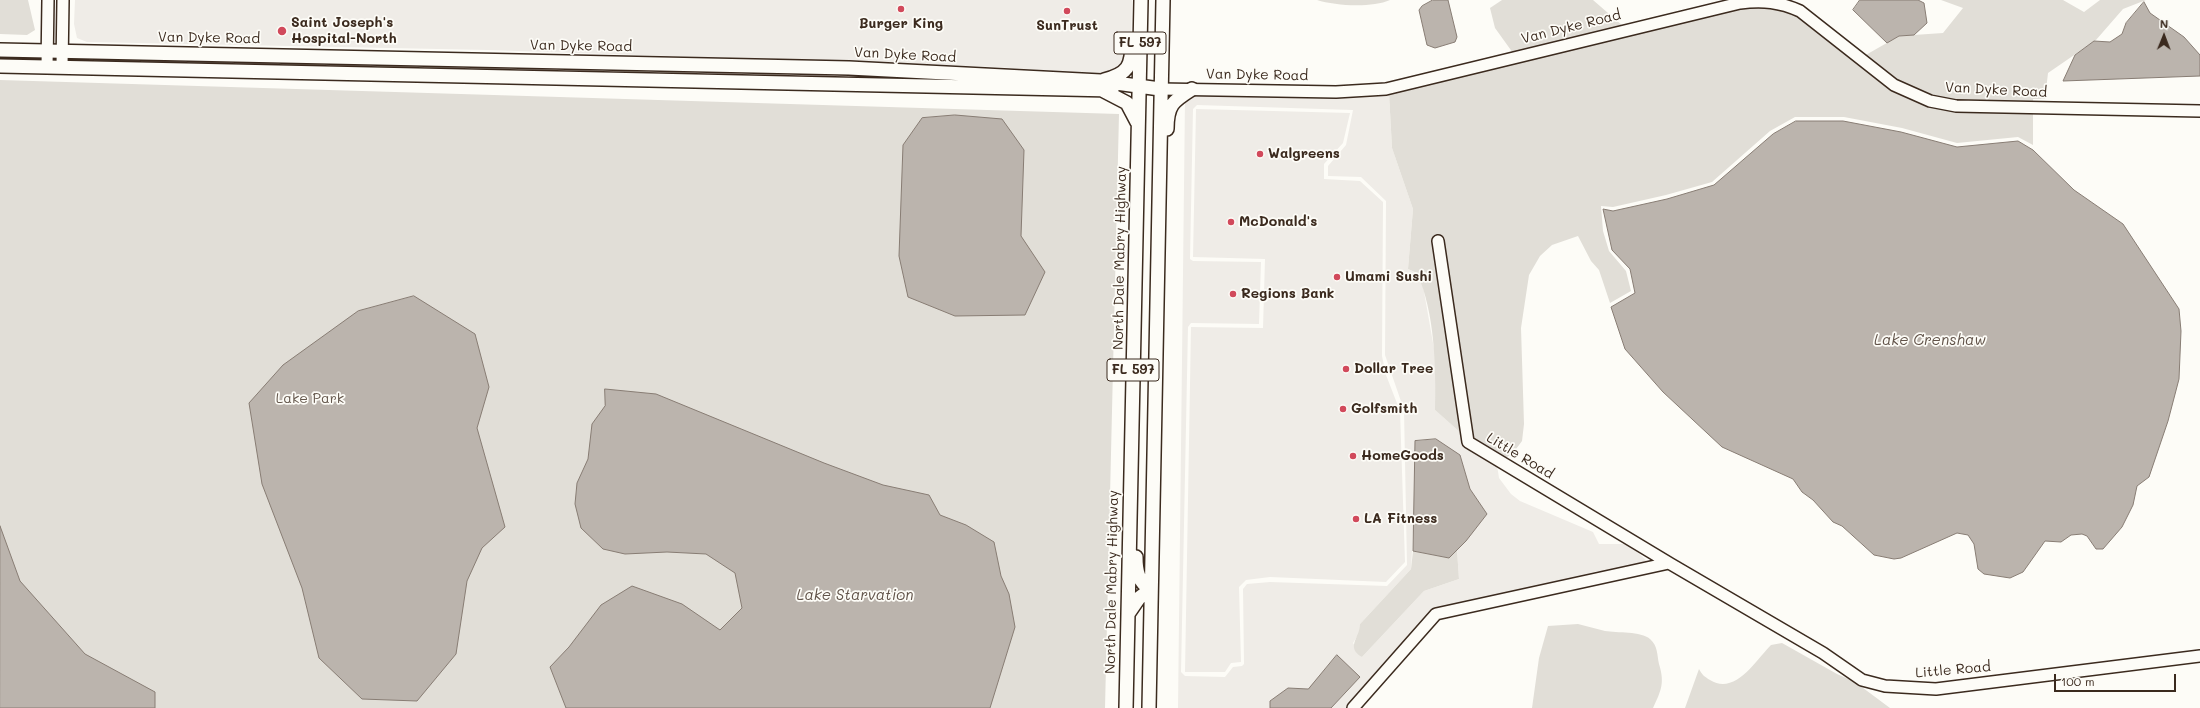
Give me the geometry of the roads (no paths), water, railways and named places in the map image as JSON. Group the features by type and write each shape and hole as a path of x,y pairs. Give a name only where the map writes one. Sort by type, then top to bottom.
{"main road":[{"path":"1133,0 1130,63 1118,77 1101,86 1126,103 1133,111 1138,125"},
{"name":"North Dale Mabry Highway","path":"1126,708 1141,0"},
{"name":"FL 597","path":"1149,708 1157,329 1160,89 1163,0"},
{"name":"Van Dyke Road","path":"0,50 849,68 1160,89"},
{"path":"116,68 183,62 254,64 275,60 280,55"},
{"name":"Van Dyke Road","path":"0,66 663,80 1101,86"},
{"path":"663,80 727,75 837,75 842,74 849,68"},
{"path":"1128,614 1151,583 1157,558 1161,478 1167,118 1173,102 1192,89"},
{"path":"1132,441 1139,461 1136,567 1143,584 1151,583"}],"street":[{"path":"47,67 48,0"},
{"path":"62,67 63,0"},
{"name":"Van Dyke Road","path":"1160,89 1336,92 1386,89 1740,3 1766,1 1789,6 1800,11 1894,85 1930,101 1956,106 2200,111"},
{"path":"494,60 494,76"},
{"name":"Little Road","path":"1438,241 1468,442 1668,563 1823,654 1862,680 1885,686 1936,689 2200,656"},
{"path":"1353,708 1436,614 1668,563"}],"water":[{"path":"1433,0 1448,0 1457,37 1455,42 1435,48 1427,45 1419,10 1422,6"},
{"path":"1860,0 1918,0 1924,3 1927,23 1914,35 1899,36 1887,43 1853,10"},
{"path":"2144,2 2150,13 2184,37 2200,55 2200,76 2063,81 2075,55 2094,41 2110,42 2122,34 2126,23"},
{"path":"955,115 1002,119 1024,150 1021,236 1045,272 1025,315 955,316 908,297 899,256 903,145 922,118"},
{"name":"Lake Crenshaw","path":"1796,121 1843,121 1901,132 1957,147 2018,141 2033,150 2074,190 2123,224 2179,309 2181,331 2179,379 2168,421 2149,477 2137,486 2133,505 2122,527 2103,549 2096,549 2087,536 2082,534 2071,535 2061,542 2045,541 2023,572 2010,578 1984,574 1978,569 1974,544 1968,535 1957,533 1901,558 1894,559 1874,555 1842,526 1833,522 1813,500 1802,492 1793,479 1722,447 1663,392 1625,349 1611,307 1635,293 1630,269 1612,250 1603,209 1613,211 1667,199 1714,185 1773,134"},
{"path":"414,296 475,334 489,387 477,428 505,527 482,548 467,581 456,654 417,701 362,699 319,658 302,588 262,484 249,403 283,365 358,311"},
{"name":"Lake Starvation","path":"605,389 656,394 824,463 883,485 929,495 940,515 966,525 994,542 1001,576 1009,594 1015,627 990,708 566,708 550,667 569,647 601,605 632,586 682,604 720,630 742,608 735,573 706,554 667,552 625,554 603,549 581,528 575,504 577,483 588,459 592,424 605,406"},
{"path":"1436,439 1460,455 1470,489 1487,514 1466,541 1449,558 1413,551 1415,441"},
{"path":"0,526 20,581 85,654 155,692 155,708 0,708"},
{"path":"1337,655 1360,677 1331,708 1270,708 1270,701 1288,688 1308,689"}],"place":[{"name":"Burger King","path":"901,9"},
{"name":"SunTrust","path":"1067,11"},
{"name":"Saint Joseph's Hospital-North","path":"282,31"},
{"name":"Walgreens","path":"1260,154"},
{"name":"McDonald's","path":"1231,222"},
{"name":"Umami Sushi","path":"1337,277"},
{"name":"Regions Bank","path":"1233,294"},
{"name":"Dollar Tree","path":"1346,369"},
{"name":"Golfsmith","path":"1343,409"},
{"name":"HomeGoods","path":"1353,456"},
{"name":"LA Fitness","path":"1356,519"}],"park label":[{"name":"Lake Park","path":"310,399"}]}
